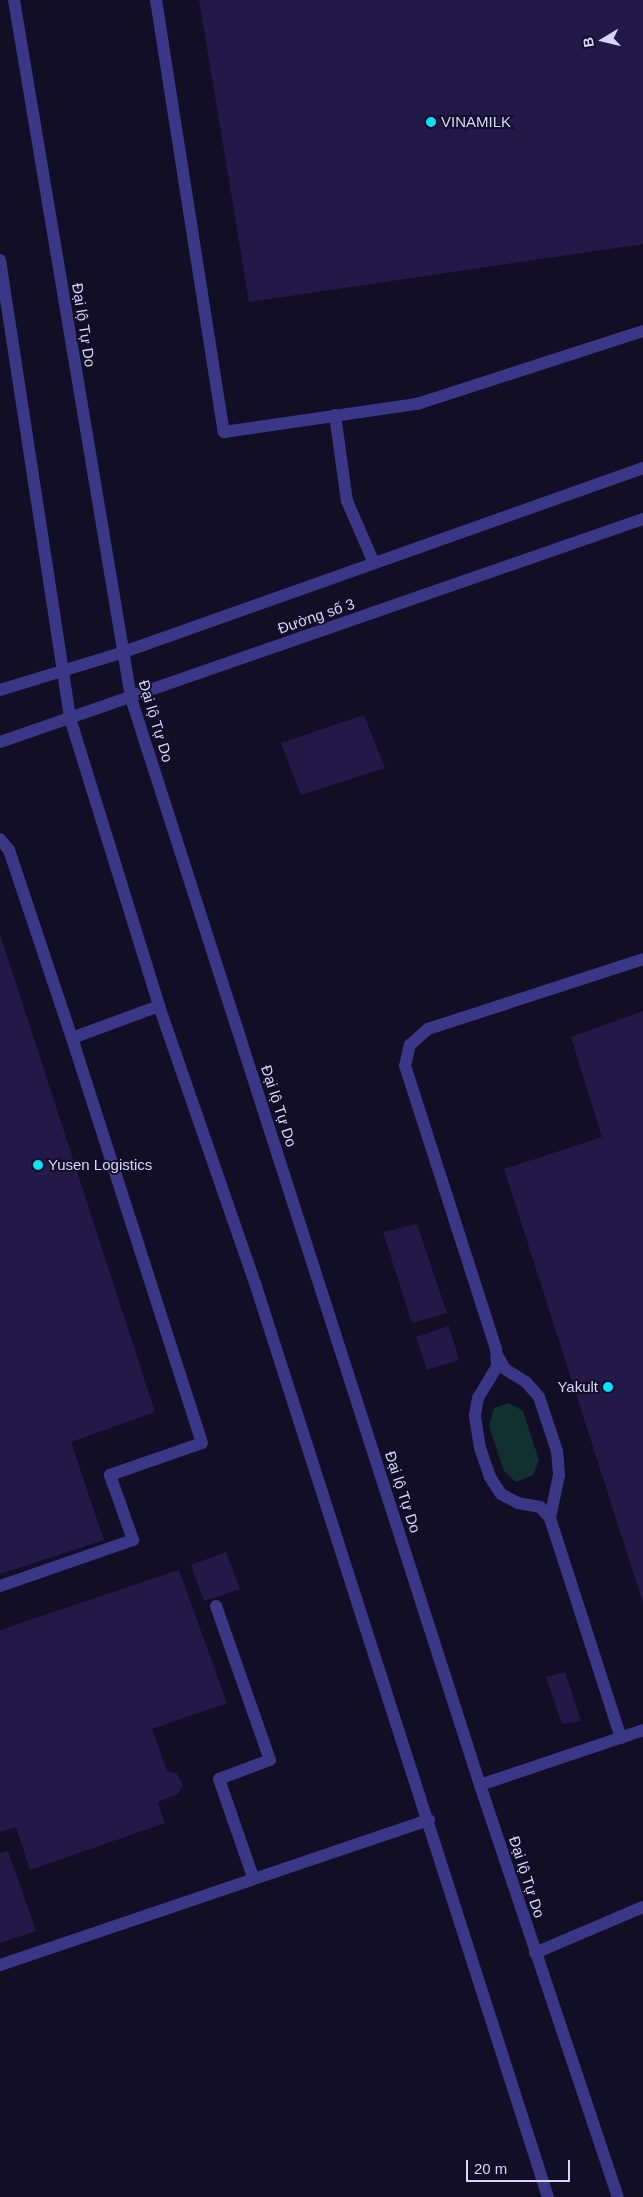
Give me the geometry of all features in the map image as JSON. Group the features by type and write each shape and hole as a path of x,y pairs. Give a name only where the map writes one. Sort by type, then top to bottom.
{"street":[{"name":"Đại lộ Tự Do","path":"14,0 121,653 130,698 480,1785 618,2197"},
{"path":"156,0 224,432 417,404 643,331"},
{"path":"0,260 70,718 160,1006 258,1292 429,1820 548,2197"},
{"path":"335,416 347,501 374,563"},
{"name":"Đường số 3","path":"0,690 62,669 121,653 643,468"},
{"name":"Đường số 3","path":"0,742 643,519"},
{"path":"0,839 10,850 202,1443 110,1475 133,1540 0,1586"},
{"path":"550,1518 558,1475 557,1451 538,1397 526,1382 505,1369 497,1355 406,1074 407,1052 415,1038 428,1029 643,959"},
{"path":"72,1038 160,1006"},
{"path":"497,1355 497,1366 478,1398 476,1408 475,1429 480,1448 490,1478 502,1494 518,1503 540,1507 550,1518 621,1738"},
{"path":"216,1606 270,1760 219,1779 253,1878"},
{"path":"480,1785 643,1730"},
{"path":"0,1965 429,1820"},
{"path":"535,1953 643,1907"}],"green space":[{"path":"509,1403 523,1411 539,1460 533,1475 516,1482 504,1471 489,1426 494,1408"}],"building":[{"name":"VINAMILK","path":"199,0 643,0 643,244 249,302"},
{"path":"364,715 385,768 301,795 281,743"},
{"name":"Yusen Logistics","path":"0,934 155,1412 71,1442 104,1540 0,1574"},
{"name":"Yakult","path":"643,1011 643,1603 504,1169 602,1137 571,1037"},
{"path":"417,1224 447,1313 412,1323 383,1232"},
{"path":"449,1326 459,1360 427,1370 416,1337"},
{"path":"226,1552 240,1589 204,1601 191,1565"},
{"path":"179,1570 227,1703 152,1729 167,1771 177,1774 183,1785 178,1794 158,1802 165,1823 30,1870 16,1827 0,1832 0,1630"},
{"path":"565,1672 581,1721 562,1724 546,1677"},
{"path":"8,1851 36,1931 0,1943 0,1853"}],"place":[{"name":"VINAMILK","path":"431,122"},
{"name":"Yusen Logistics","path":"38,1165"},
{"name":"Yakult","path":"608,1387"}]}
